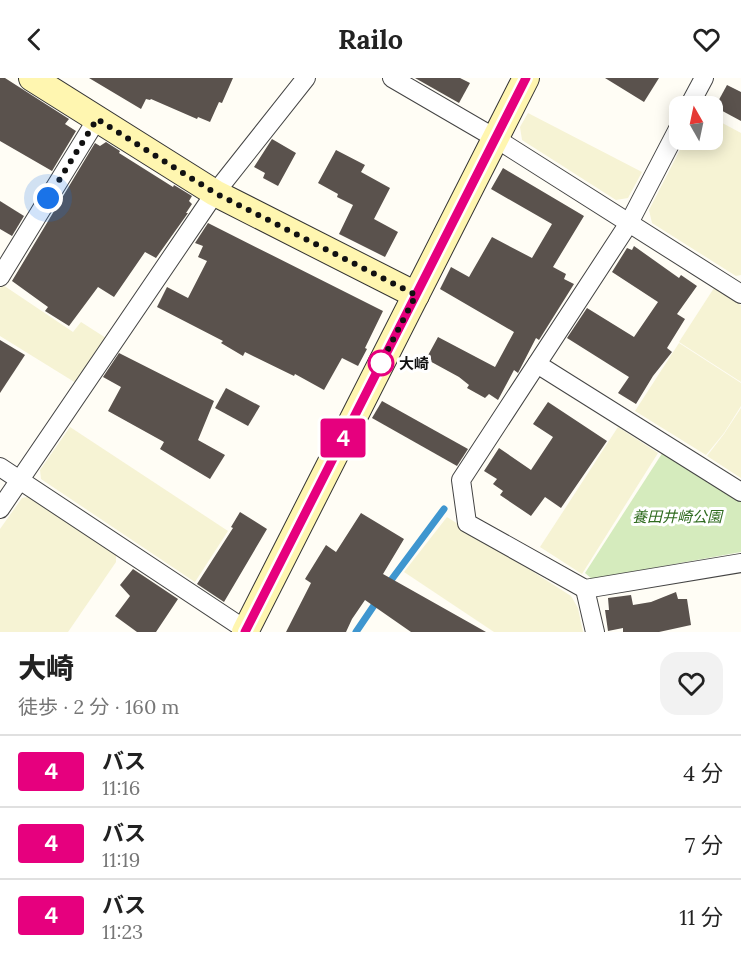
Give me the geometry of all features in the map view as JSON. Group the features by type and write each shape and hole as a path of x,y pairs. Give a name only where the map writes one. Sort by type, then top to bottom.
{"street":[{"path":"32,78 215,193 416,295"},
{"path":"0,509 215,193 306,78"},
{"path":"392,78 495,138 741,294"},
{"path":"0,467 246,631 526,78"},
{"path":"694,96 704,78"},
{"path":"0,278 97,119"},
{"path":"669,146 629,223 461,480 467,523 585,589 741,563"},
{"path":"537,364 741,492"},
{"path":"585,589 595,632"}],"shaded area":[{"path":"528,113 642,172 628,198 616,200 522,140 520,127"},
{"path":"723,123 741,133 741,275 736,276 652,223 649,210 680,150 723,150"},
{"path":"3,285 73,332 81,322 106,338 76,383 0,336 0,288"},
{"path":"714,288 741,305 741,382 679,342"},
{"path":"679,343 741,383 741,406 724,433 706,455 635,411"},
{"path":"741,408 741,478 707,456"},
{"path":"70,427 228,531 195,582 41,479 40,470"},
{"path":"618,427 658,453 582,574 540,547"},
{"path":"31,496 116,553 116,562 68,632 0,632 0,529 22,498"},
{"path":"447,517 571,596 578,608 583,632 494,632 404,572"}],"green space":[{"name":"養田井崎公園","path":"663,452 741,502 741,552 592,579 585,573"}],"building":[{"path":"0,78 5,78 69,119 65,124 76,131 52,171 0,141"},
{"path":"89,78 233,78 222,103 219,102 210,122 198,117 197,119 151,99 146,99 141,109"},
{"path":"415,78 460,78 470,83 459,103"},
{"path":"605,78 659,78 644,102"},
{"path":"727,85 741,92 741,121 723,111 723,96 721,96"},
{"path":"272,139 296,153 278,186 263,178 265,173 254,167"},
{"path":"106,142 120,151 119,153 173,187 174,185 192,196 189,201 192,204 156,258 145,252 114,297 98,287 69,326 45,311 48,307 12,281 95,143 100,146"},
{"path":"336,150 365,165 361,172 390,188 374,219 398,232 385,257 339,234 353,205 318,183"},
{"path":"503,168 584,216 553,267 566,274 564,279 574,284 539,340 536,338 518,373 514,370 498,400 489,394 485,398 467,388 469,385 459,377 426,359 438,337 495,367 514,332 440,289 451,267 469,277 492,237 532,258 552,224 491,189"},
{"path":"0,201 24,216 12,236 0,229"},
{"path":"208,223 383,311 358,366 342,358 324,390 295,374 294,376 245,352 243,356 221,343 223,341 157,307 167,287 188,298 207,261 198,257 203,246 195,243"},
{"path":"634,246 679,278 681,275 697,286 677,314 685,319 667,348 672,352 653,376 636,404 618,393 629,377 567,338 587,308 634,337 658,302 612,272 627,248 632,250"},
{"path":"0,340 25,355 0,393"},
{"path":"119,353 214,401 198,440 225,455 210,479 160,449 164,442 108,411 121,387 103,377"},
{"path":"226,388 260,406 248,426 215,408"},
{"path":"382,401 468,449 457,466 372,418"},
{"path":"548,402 607,441 561,508 545,497 531,516 500,495 503,491 493,484 497,479 484,471 499,448 531,470 553,437 533,424"},
{"path":"240,512 267,529 224,602 197,584 233,528 231,527"},
{"path":"361,513 404,539 383,574 486,632 411,632 365,600 346,632 286,632 311,583 305,579 326,545 336,552"},
{"path":"133,569 178,599 156,632 137,632 115,616 130,596 120,585"},
{"path":"676,592 678,599 687,599 691,625 659,632 623,632 623,628 608,631 605,610 609,610 608,598 631,595 633,605 651,602"}],"waterway":[{"path":"386,587 444,509"},
{"path":"356,632 379,598"}],"bus line":[{"name":"４","path":"245,632 526,78"}],"place":[{"name":"大崎","path":"381,363"}],"route":[{"path":"48,198 97,119 215,193 416,295 381,363"}]}
